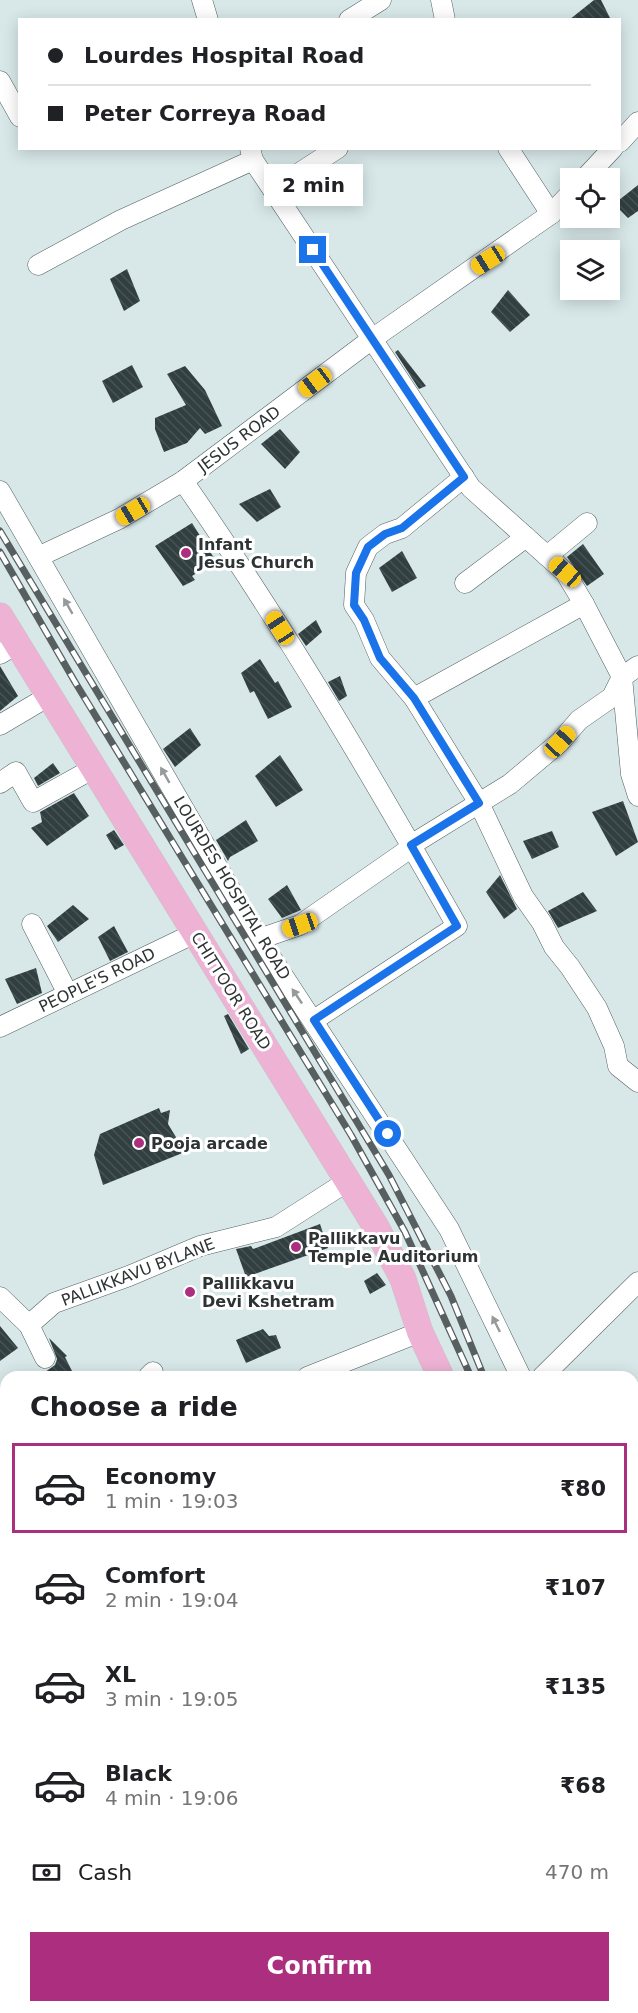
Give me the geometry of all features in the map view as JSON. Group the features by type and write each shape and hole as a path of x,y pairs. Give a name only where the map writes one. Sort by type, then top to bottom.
{"main road":[{"name":"CHITTOOR ROAD","path":"0,616 9,649 49,696 348,1182 403,1279 420,1332 438,1371"}],"street":[{"path":"202,0 207,18"},
{"path":"352,18 381,0"},
{"path":"441,0 446,18"},
{"path":"0,81 18,113"},
{"path":"621,141 637,125"},
{"path":"273,190 335,150"},
{"path":"509,150 551,214"},
{"path":"594,168 611,150"},
{"path":"38,265 251,154 471,488 565,572 630,671 631,774 638,796"},
{"name":"JESUS ROAD","path":"40,556 119,519 183,481 372,339 551,214 560,205"},
{"path":"464,477 402,528 385,534 368,547 356,573 354,605 364,620 380,658 414,698 479,803 523,896 542,923 554,948 570,967 597,1008 614,1046 618,1066 638,1082"},
{"path":"183,481 230,549 355,746 457,926 314,1020"},
{"name":"LOURDES HOSPITAL ROAD","path":"0,491 40,556 259,939 449,1228 518,1371"},
{"path":"547,556 587,523"},
{"path":"465,583 526,537"},
{"path":"414,698 584,604"},
{"path":"259,939 300,925 405,852 411,845 510,784 560,742 579,720 612,698 630,671"},
{"path":"0,724 49,696"},
{"path":"0,783 16,772 33,802 94,768"},
{"path":"32,924 68,994"},
{"name":"PEOPLE'S ROAD","path":"0,1027 195,933"},
{"name":"PALLIKKAVU BYLANE","path":"29,1325 54,1303 129,1276 200,1246 276,1227 348,1182"},
{"path":"548,1371 638,1282"},
{"path":"0,1297 29,1325 45,1358"},
{"path":"322,1371 420,1332"}],"building":[{"path":"594,0 601,0 610,18 572,18"},
{"path":"638,185 638,211 628,218 620,210 620,199"},
{"path":"127,269 140,301 124,311 110,279"},
{"path":"508,290 530,315 510,332 491,312"},
{"path":"398,350 426,386 419,389 395,352"},
{"path":"132,365 143,387 113,403 102,381"},
{"path":"185,366 205,390 222,426 205,434 200,428 187,443 164,452 155,429 155,418 186,405 167,374"},
{"path":"280,429 300,452 285,469 261,444"},
{"path":"270,489 281,507 257,522 239,504"},
{"name":"Infant Jesus Church","path":"192,523 216,561 192,576 195,580 183,586 155,546"},
{"path":"583,544 604,574 587,586 567,557"},
{"path":"402,551 417,578 392,592 379,568"},
{"path":"316,620 322,632 306,646 298,634"},
{"path":"260,659 275,683 278,681 292,707 268,719 254,691 250,693 241,673"},
{"path":"0,666 18,696 0,711"},
{"path":"340,676 347,696 339,701 328,682"},
{"path":"190,728 201,745 175,767 163,749"},
{"path":"280,755 303,790 276,807 255,776"},
{"path":"53,763 60,773 38,786 34,778"},
{"path":"74,793 89,816 47,846 31,828 42,822 40,812"},
{"path":"623,801 638,842 616,856 592,812"},
{"path":"246,820 258,841 230,857 228,861 216,840"},
{"path":"114,830 124,845 115,850 106,835"},
{"path":"552,831 559,847 532,859 523,841"},
{"path":"500,875 517,909 504,919 486,892"},
{"path":"287,885 301,910 282,918 268,899"},
{"path":"583,892 597,911 558,928 548,911"},
{"path":"73,905 89,919 58,942 47,926"},
{"path":"114,926 128,952 110,961 98,937"},
{"path":"36,968 42,993 17,1004 5,979"},
{"path":"228,1014 249,1049 241,1054 224,1016"},
{"name":"Pooja arcade","path":"159,1108 161,1113 170,1110 168,1124 185,1152 103,1185 94,1155 100,1134"},
{"name":"Pallikkavu Temple Auditorium","path":"320,1224 328,1248 246,1277 236,1249 251,1246 253,1249"},
{"path":"377,1273 386,1285 370,1294 364,1281"},
{"path":"0,1326 18,1348 0,1361"},
{"path":"263,1329 269,1336 276,1335 281,1348 246,1363 236,1340"},
{"path":"49,1338 67,1356 65,1357 72,1371 46,1371 55,1365 57,1359"}],"railway":[{"path":"0,531 389,1175 451,1296 482,1371"},
{"path":"0,552 75,682 351,1135 405,1232 468,1371"}],"place":[{"name":"Infant Jesus Church","path":"186,553"},
{"name":"Pooja arcade","path":"139,1143"},
{"name":"Pallikkavu Temple Auditorium","path":"296,1247"},
{"name":"Pallikkavu Devi Kshetram","path":"190,1292"}],"route":[{"path":"313,250 464,477 402,528 385,534 368,547 356,573 354,605 364,620 380,658 391,668 414,698 479,803 411,845 457,926 314,1020 388,1134"}]}
